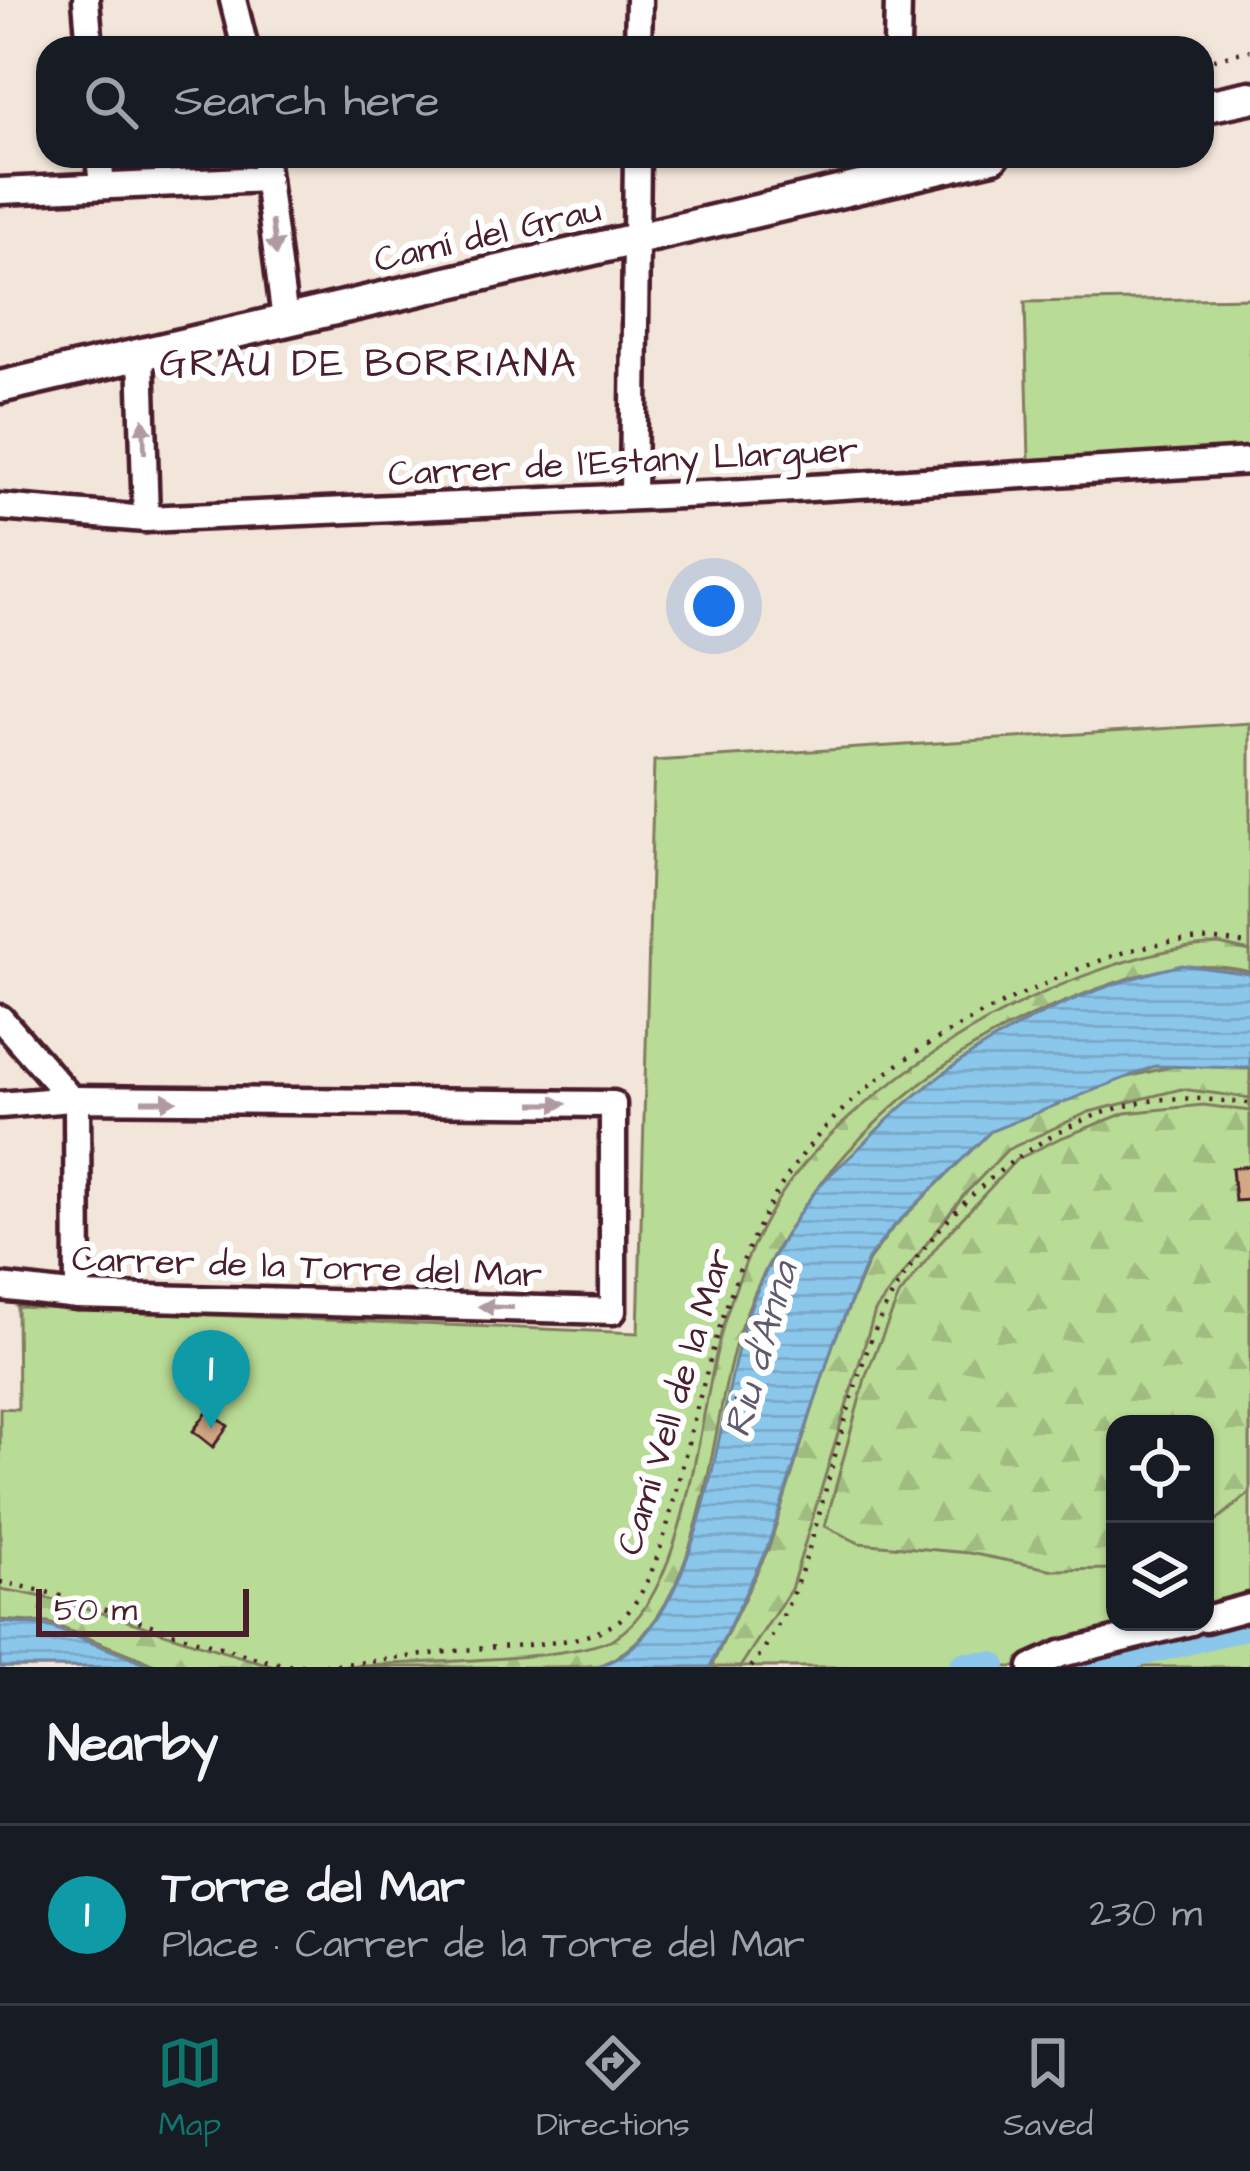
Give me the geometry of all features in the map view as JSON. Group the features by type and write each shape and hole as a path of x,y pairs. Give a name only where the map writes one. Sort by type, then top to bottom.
{"street":[{"path":"86,0 89,36"},
{"path":"233,0 242,36"},
{"path":"638,36 639,0"},
{"path":"897,36 898,0"},
{"path":"1214,103 1245,94"},
{"path":"100,168 102,186"},
{"path":"0,190 102,186 265,168 285,320"},
{"path":"633,494 637,168"},
{"name":"Camí del Grau","path":"0,387 636,239 892,168"},
{"path":"141,354 146,519"},
{"name":"Carrer de l'Estany Llarguer","path":"0,507 146,519 1250,461"},
{"path":"0,1018 74,1100 77,1296"},
{"path":"0,1106 74,1100"},
{"name":"Carrer de la Torre del Mar","path":"0,1287 77,1296 613,1310 613,1104 74,1100"},
{"path":"1214,1616 1250,1607"},
{"path":"1032,1667 1061,1654 1154,1631"}],"path":[{"path":"1214,59 1250,50"},
{"name":"Camí Vell de la Mar","path":"0,1582 51,1591 193,1639 295,1665 562,1642 619,1621 659,1558 727,1294 762,1210 804,1147 846,1104 945,1034 1087,964 1159,942 1222,938 1250,945"},
{"path":"751,1667 793,1600 850,1402 890,1300 954,1218 1008,1160 1110,1111 1151,1100 1250,1103"}],"green space":[{"path":"1250,298 1250,449 1029,461 1025,302"},
{"path":"1250,723 1250,1667 0,1667 0,1408 18,1409 17,1307 638,1333 654,761"},
{"path":"1219,944 1250,951 1250,972 1198,967 1148,973 1075,998 1000,1032 951,1061 906,1096 826,1178 792,1224 742,1324 684,1563 664,1606 637,1641 594,1666 329,1667 523,1657 594,1646 616,1637 641,1613 661,1578 689,1489 733,1296 768,1217 804,1164 886,1087 993,1018 1109,967 1166,951"},
{"path":"1182,1064 1250,1069 1250,1098 1181,1089 1089,1112 1007,1150 963,1196 875,1311 791,1589 740,1667 711,1667 769,1547 833,1344 869,1260 891,1230 991,1131 1103,1083"},
{"path":"1203,1105 1250,1111 1250,1493 1214,1523 1214,1415 1106,1415 1106,1569 1054,1570 969,1553 859,1543 825,1526 866,1375 899,1296 942,1240 1016,1160 1125,1113"},
{"path":"0,1589 70,1604 279,1667 162,1667 49,1623 0,1620"}],"water":[{"name":"Riu d'Anna","path":"1182,965 1250,974 1250,1068 1155,1066 991,1131 891,1229 868,1259 833,1344 768,1546 710,1667 594,1667 630,1649 658,1617 681,1574 712,1471 748,1315 773,1257 818,1188 928,1085 1005,1033 1090,993"},
{"path":"0,1622 48,1626 155,1667 0,1667"}],"building":[{"path":"1250,1166 1250,1200 1235,1201 1232,1168"},
{"path":"208,1411 228,1426 213,1447 193,1431"}],"waterway":[{"path":"1079,1667 1250,1624"},
{"path":"964,1667 992,1667"}],"place":[{"name":"Torre del Mar","path":"211,1429"}],"district":[{"name":"GRAU DE BORRIANA","path":"369,362"}]}
